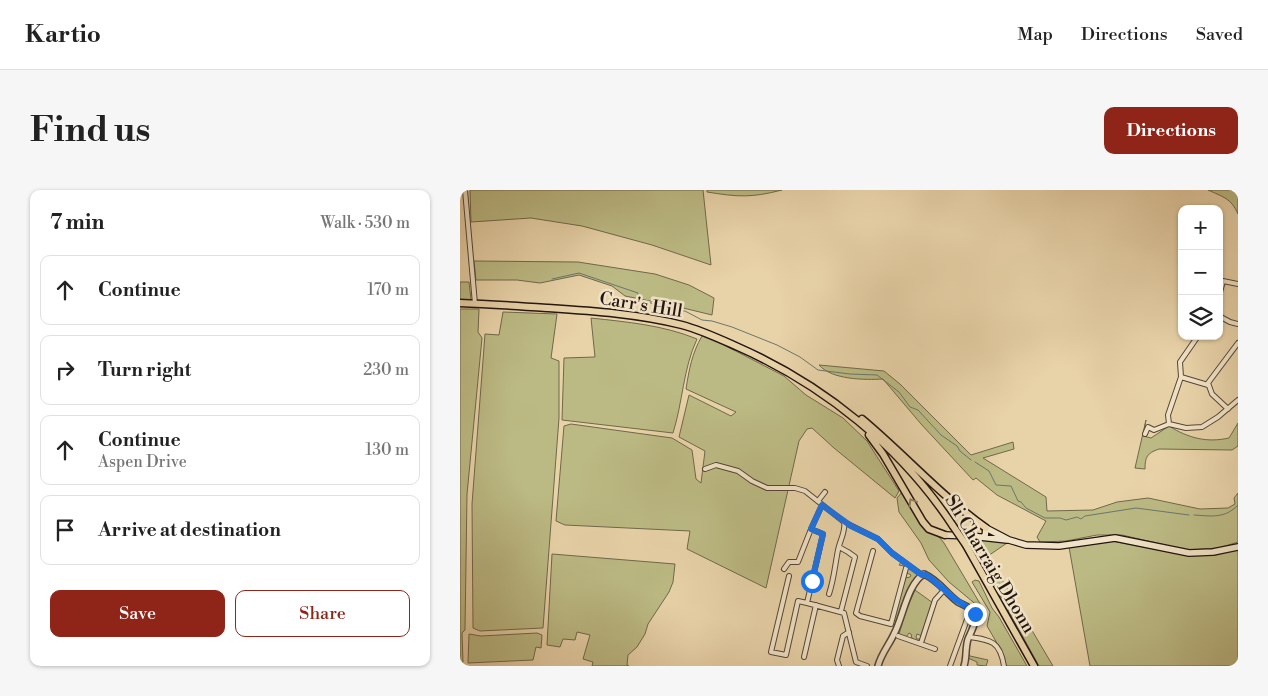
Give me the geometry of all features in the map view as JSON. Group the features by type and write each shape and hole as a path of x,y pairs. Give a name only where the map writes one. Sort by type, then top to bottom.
{"highway":[{"name":"Carr's Hill","path":"460,303 613,314 682,326 706,333 750,352 804,382"},
{"name":"Sli Charraig Dhonn","path":"804,382 844,410 890,450 924,486 966,545 1034,666"},
{"path":"804,382 833,398 858,416 944,494 986,528"},
{"path":"804,382 870,436 883,454 923,522 929,528 945,536"}],"main road":[{"path":"985,537 986,528 1009,540"},
{"path":"945,536 985,537 1009,540 1026,545 1056,546 1115,538 1190,553 1213,552 1238,546"}],"street":[{"path":"465,190 475,304"},
{"path":"1219,295 1223,281 1238,284"},
{"path":"1223,318 1238,324"},
{"path":"1170,424 1168,415 1182,377 1180,362 1195,340"},
{"path":"1228,409 1212,394 1208,381 1238,343"},
{"path":"1182,377 1208,385"},
{"path":"1145,434 1148,427 1154,430 1170,424 1186,428 1202,427 1218,417 1238,400"},
{"path":"705,469 716,465 738,471 759,485 768,488 799,488 844,522 878,539 892,553 922,575 925,574 931,578 957,601 973,611 975,618 965,650 966,660 964,666"},
{"path":"818,501 824,492"},
{"path":"784,569 789,562 798,562 822,505"},
{"path":"829,594 835,578 839,548 845,527 844,522"},
{"path":"807,603 823,534 811,529"},
{"path":"839,548 855,557 840,611"},
{"path":"871,553 856,613 860,616 891,624 897,633 908,639 935,648"},
{"path":"891,624 906,568"},
{"path":"904,574 910,576"},
{"path":"878,666 882,656 897,633 904,605 922,575"},
{"path":"789,576 770,652 786,655 798,601 840,611 845,614 856,662 867,666"},
{"path":"921,643 935,600 944,590"},
{"path":"804,657 816,605"},
{"path":"958,663 951,664 969,614"},
{"path":"965,625 973,627"},
{"path":"839,666 837,660 843,636 849,632"},
{"path":"908,639 910,634"},
{"path":"969,637 993,642 999,650 1004,666"}],"shaded area":[{"path":"470,190 703,190 711,265 652,245 582,226 531,218 471,222"},
{"path":"707,190 782,190 744,196 707,192"},
{"path":"1208,190 1238,190 1238,214 1229,201"},
{"path":"474,261 578,262 655,274 689,285 714,298 712,315 625,296 612,286 579,275 540,283 517,280 476,280"},
{"path":"460,282 469,282 471,300 460,300"},
{"path":"460,309 479,309 478,332 482,338 467,494 465,630 462,633 463,662 460,662"},
{"path":"503,312 557,314 551,358 559,361 559,418 543,628 480,631 473,628 472,504 485,334 499,335"},
{"path":"591,318 658,327 697,339 686,373 673,433 562,420 564,358 595,357"},
{"path":"702,336 726,346 784,376 806,395 843,418 867,441 899,491 895,498 812,428 807,429 799,441 766,588 687,549 690,531 565,525 556,521 564,426 571,424 672,438 692,450 696,479 701,483 705,451 679,437 689,395 731,416 736,412 686,389 693,355"},
{"path":"819,365 884,371 900,384 971,455 1013,442 1014,449 983,458 1046,497 1047,511 1093,510 1117,502 1148,498 1200,509 1228,508 1235,504 1234,498 1238,493 1238,542 1219,548 1187,550 1122,535 1097,535 1066,541 1040,542 1037,537 1046,521 997,495 976,478 973,480 921,424 883,379 849,378 832,374"},
{"path":"1146,420 1143,436 1151,438 1169,426 1183,434 1205,440 1229,438 1238,423 1238,446 1232,450 1159,449 1148,456 1145,469 1135,468"},
{"path":"902,492 922,525 944,543 985,612 949,582 929,560 921,543 899,512 897,498"},
{"path":"965,538 1007,543 988,556 1053,666 1039,666 991,579"},
{"path":"1112,541 1190,556 1216,555 1238,549 1238,666 1090,666 1069,547"},
{"path":"552,554 675,564 673,582 669,592 648,624 645,634 637,647 628,655 627,665 629,666 592,666 593,662 583,659 590,635 577,632 575,640 563,639 560,647 547,645"},
{"path":"901,562 918,575 901,605 896,624 894,619 905,578 911,575 907,573 904,566 899,565"},
{"path":"975,580 979,581 992,608 1027,666 1006,666 1001,650 987,626 990,612 972,582"},
{"path":"915,590 933,603 922,636 917,634 917,639 921,639 918,641 912,639 909,633 906,637 899,634"},
{"path":"537,633 542,635 541,648 536,647 533,660 468,663 469,634 481,636"},
{"path":"968,653 970,656 988,660 986,666 977,665 977,662 968,658"}],"waterway":[{"path":"552,279 579,273 638,293 637,298 639,299 675,311 685,311 702,320 732,327 777,345 800,357 818,370 877,375 899,392 910,407 918,410 941,435 957,446 971,460"},
{"path":"975,462 989,471 996,485 1011,486 1018,501 1026,508 1045,518 1066,520 1077,517 1081,519 1085,516 1136,508 1189,515"},
{"path":"1194,515 1223,515 1238,505"}],"route":[{"path":"812,581 823,534 811,529 822,505 844,522 878,539 892,553 922,575 932,579 975,614"}]}
